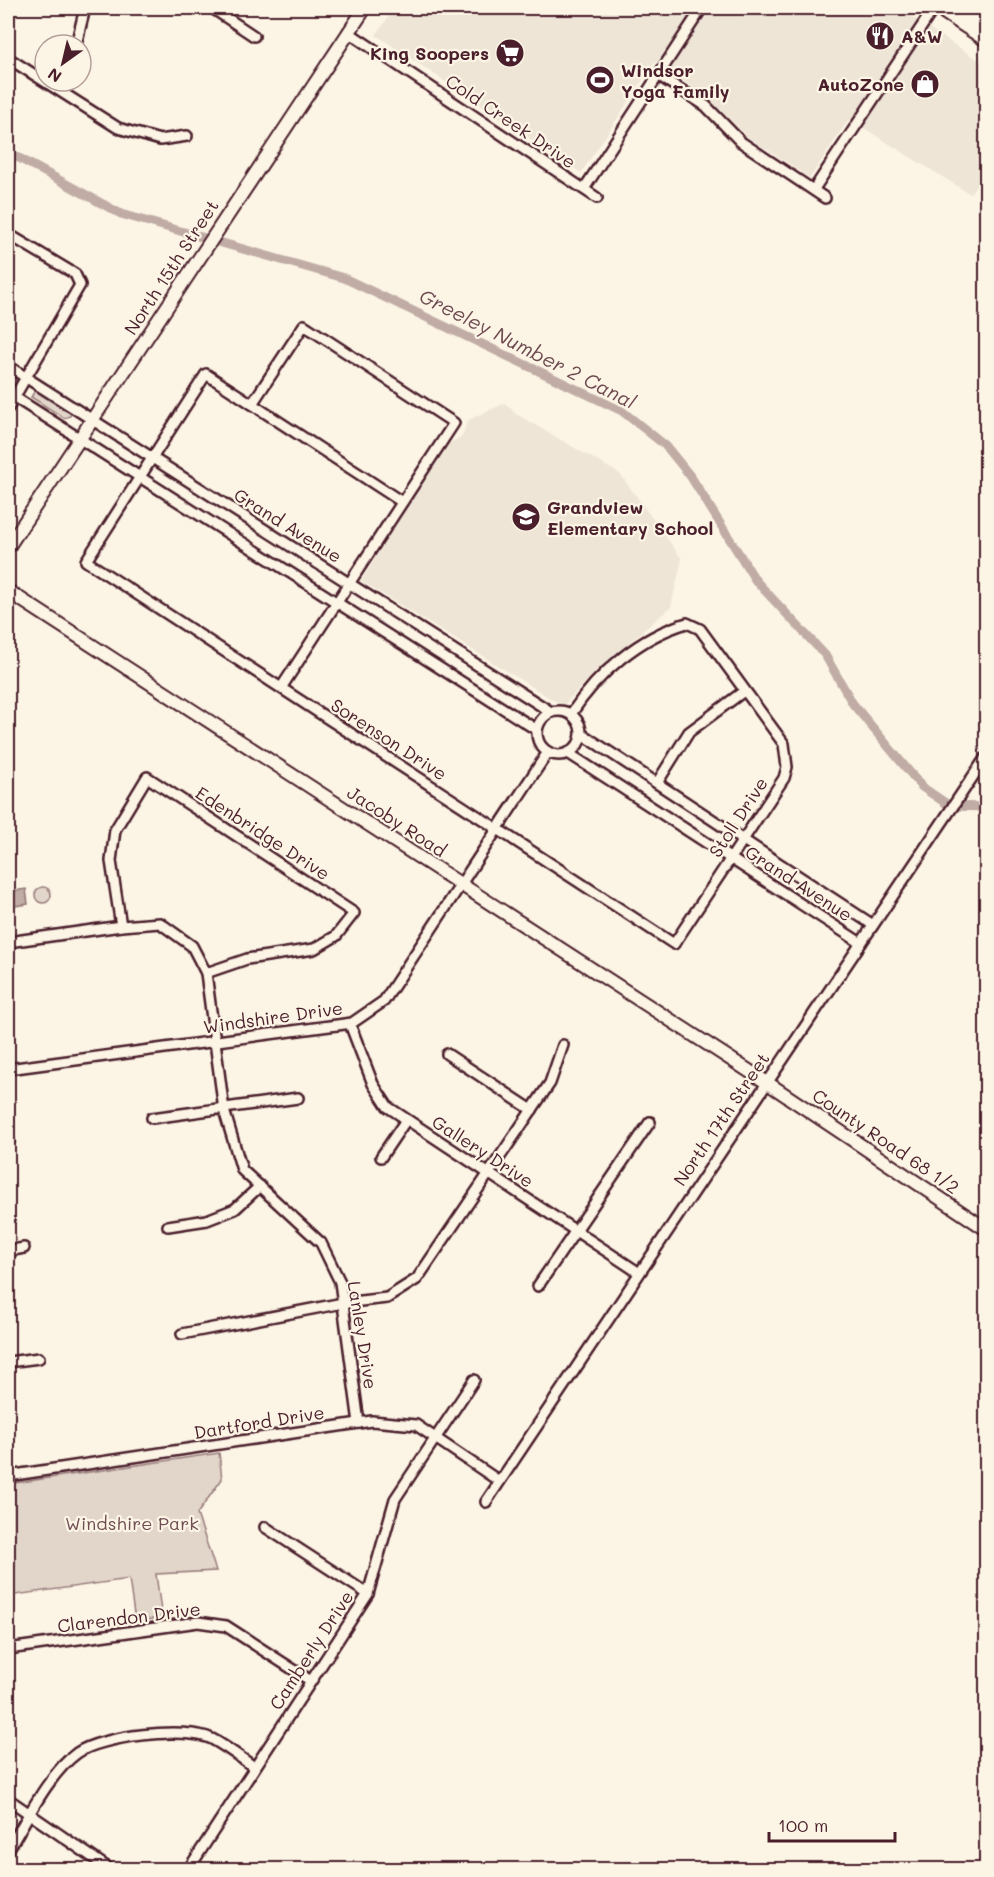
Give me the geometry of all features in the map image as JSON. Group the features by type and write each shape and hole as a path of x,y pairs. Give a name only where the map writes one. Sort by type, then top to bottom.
{"main road":[{"path":"939,8 987,39"},
{"path":"956,8 987,27"},
{"path":"969,8 987,19"}],"street":[{"path":"79,33 85,8"},
{"path":"212,8 254,36"},
{"name":"North 15th Street","path":"8,547 365,8"},
{"path":"584,189 702,8"},
{"path":"814,189 933,8"},
{"name":"Cold Creek Drive","path":"348,32 597,198"},
{"path":"8,58 33,72"},
{"path":"658,75 706,106 741,142 825,198"},
{"path":"68,93 125,130 160,140 187,136"},
{"path":"8,234 75,274 80,282 80,290 26,378 11,395 8,408"},
{"path":"252,404 304,325 454,423 281,688"},
{"name":"Grand Avenue","path":"8,366 551,712"},
{"path":"140,477 207,374 402,502"},
{"path":"11,395 537,730"},
{"name":"Sorenson Drive","path":"140,477 86,561 674,944"},
{"name":"Jacoby Road","path":"8,591 766,1082"},
{"name":"Stoll Drive","path":"572,714 586,692 609,668 637,647 687,623 700,629 784,744 787,767 784,778 674,944"},
{"path":"657,783 689,732 744,691"},
{"path":"562,710 572,714 579,722 582,734 579,743 568,753 560,755 548,752 541,745 537,730 543,718 551,712 562,710"},
{"name":"Grand Avenue","path":"582,734 873,925"},
{"name":"Windshire Drive","path":"8,1069 350,1024 384,1001 548,752"},
{"name":"Grand Avenue","path":"568,753 861,943"},
{"name":"North 17th Street","path":"486,1502 638,1272 987,757"},
{"name":"Edenbridge Drive","path":"122,926 111,861 115,831 147,777 354,913 336,936 314,949 247,958 206,973"},
{"path":"8,942 160,923 192,946 206,973"},
{"name":"Lanley Drive","path":"206,973 213,1042 224,1110 242,1170 321,1243 340,1282 359,1423"},
{"name":"Gallery Drive","path":"350,1024 373,1084 388,1107 638,1272"},
{"path":"182,1334 343,1302 387,1298 417,1279 550,1083 563,1045"},
{"path":"447,1054 532,1110"},
{"name":"County Road 68 1/2","path":"766,1082 987,1229"},
{"path":"152,1118 224,1110 298,1098"},
{"path":"381,1157 406,1119"},
{"path":"538,1286 650,1122"},
{"path":"168,1226 207,1220 235,1209 260,1186"},
{"path":"8,1251 24,1248"},
{"path":"8,1362 39,1358"},
{"name":"Camberly Drive","path":"188,1869 368,1594 395,1499 474,1380"},
{"name":"Dartford Drive","path":"8,1476 372,1420 416,1425 499,1481"},
{"path":"265,1527 368,1594"},
{"name":"Clarendon Drive","path":"8,1649 198,1622 226,1626 311,1681"},
{"path":"8,1850 60,1769 78,1752 108,1741 180,1732 211,1738 254,1767"},
{"path":"8,1799 111,1869"}],"shaded area":[{"path":"395,8 898,8 986,65 986,172 970,194 849,119 810,178 748,137 707,97 655,62 581,173 376,35"},
{"name":"Grandview Elementary School","path":"505,403 516,414 620,474 682,559 671,607 595,672 563,706 361,581 445,446 462,436 468,420"},
{"path":"26,889 28,904 8,907 8,892"}],"green space":[{"path":"36,389 72,410 70,416 64,418 31,397"},
{"path":"43,887 51,895 43,903 35,895"},
{"name":"Windshire Park","path":"219,1453 222,1479 197,1514 216,1571 156,1574 162,1618 135,1621 129,1579 8,1596 8,1484"}],"waterway":[{"name":"Greeley Number 2 Canal","path":"8,152 121,214 344,278 622,411 666,446 691,477 756,581 825,655 853,704 922,787 950,806 986,807"}],"place":[{"name":"A&W","path":"880,36"},
{"name":"King Soopers","path":"510,53"},
{"name":"Windsor Yoga Family","path":"600,80"},
{"name":"AutoZone","path":"925,84"},
{"name":"Grandview Elementary School","path":"526,517"}]}
